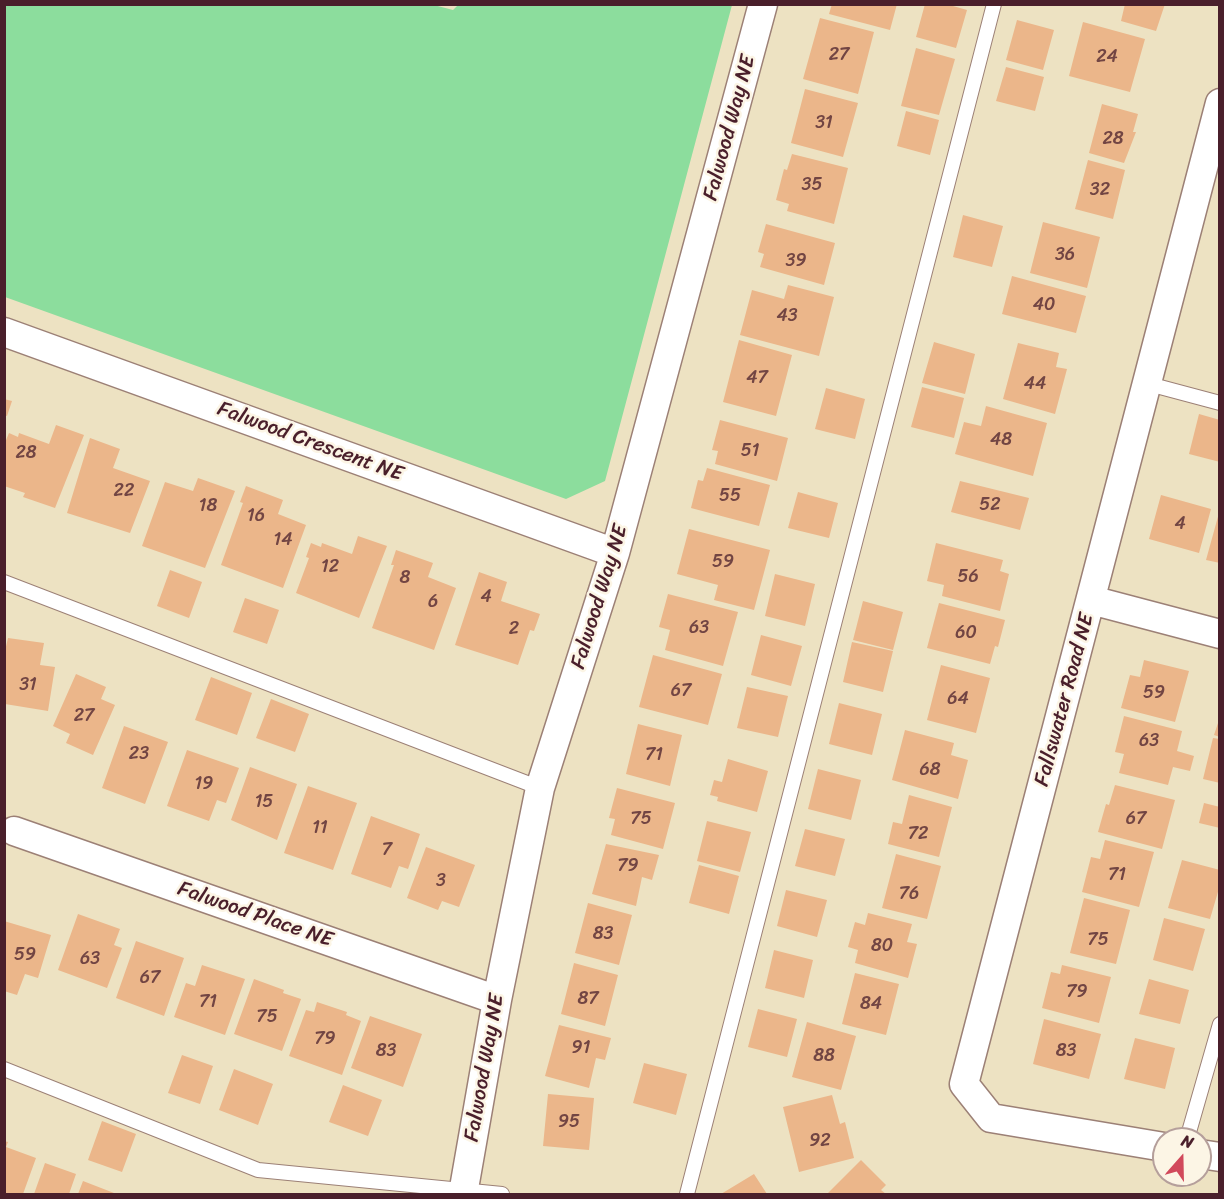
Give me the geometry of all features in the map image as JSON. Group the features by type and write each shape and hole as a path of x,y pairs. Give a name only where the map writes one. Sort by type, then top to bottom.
{"street":[{"name":"Falwood Way NE","path":"462,1193 497,1000 540,788 615,553 763,4"},
{"name":"Fallswater Road NE","path":"1152,1146 991,1118 963,1084 1091,600 1145,383 1214,152 1220,103"},
{"name":"Falwood Crescent NE","path":"4,332 615,553"},
{"path":"1091,600 1220,634"},
{"name":"Falwood Place NE","path":"14,831 497,1000"}],"lane":[{"path":"687,1194 994,4"},
{"path":"1145,383 1220,403"},
{"path":"4,582 540,788"},
{"path":"1190,1127 1220,1024"},
{"path":"4,1069 258,1170 462,1193 502,1194"}],"green space":[{"path":"430,4 453,10 459,4 732,5 605,481 566,499 5,297 5,5"}],"building":[{"path":"832,4 897,4 890,30 829,14"},
{"path":"925,4 946,4 967,10 956,48 916,37"},
{"path":"1125,4 1165,4 1156,31 1121,21"},
{"path":"820,18 874,32 858,94 803,79"},
{"path":"1017,20 1054,30 1043,70 1006,60"},
{"path":"1083,22 1145,39 1130,92 1069,76"},
{"path":"916,48 955,59 939,115 901,106"},
{"path":"1006,67 1044,77 1035,111 996,101"},
{"path":"805,89 858,103 843,157 791,143"},
{"path":"1102,104 1138,114 1133,132 1136,132 1124,163 1089,153"},
{"path":"906,111 939,120 930,155 897,146"},
{"path":"792,154 848,168 834,224 787,211 789,204 776,200 784,169 787,170"},
{"path":"1088,160 1125,170 1113,219 1075,209"},
{"path":"963,215 1003,226 992,267 953,257"},
{"path":"1043,222 1100,237 1087,288 1030,273"},
{"path":"766,224 835,243 824,285 760,267 764,254 758,252"},
{"path":"1012,276 1086,296 1076,333 1002,314"},
{"path":"788,285 834,297 819,356 740,335 752,290 784,299"},
{"path":"739,340 792,355 776,416 723,402"},
{"path":"934,342 975,354 965,394 922,383"},
{"path":"1018,343 1059,353 1056,367 1067,369 1055,414 1003,399"},
{"path":"922,387 964,398 954,438 911,427"},
{"path":"826,388 865,399 855,439 815,429"},
{"path":"4,399 12,401 7,416 4,415"},
{"path":"986,406 1047,423 1033,476 955,454 964,422 981,426"},
{"path":"1199,414 1220,420 1220,462 1189,454"},
{"path":"720,420 788,438 777,481 715,464 718,451 712,450"},
{"path":"56,425 84,435 55,508 23,497 25,493 4,486 4,445 9,433 18,437 19,433 49,444"},
{"path":"90,438 120,449 113,468 150,481 130,533 67,513"},
{"path":"707,468 770,485 759,526 691,508 698,480 703,481"},
{"path":"198,478 235,491 205,568 142,546 165,482 193,491"},
{"path":"960,481 1029,498 1020,530 951,512"},
{"path":"246,486 283,500 278,514 306,525 283,588 221,565 243,503 240,502"},
{"path":"798,492 838,503 829,538 788,528"},
{"path":"1161,495 1211,509 1199,553 1149,539"},
{"path":"1220,513 1220,563 1206,560"},
{"path":"689,529 770,550 754,610 714,600 718,585 677,574"},
{"path":"358,536 387,546 359,618 296,593 309,558 306,557 311,543 321,547 322,543 352,554"},
{"path":"936,543 1003,560 1000,571 1009,574 1000,611 942,596 944,585 927,581"},
{"path":"396,550 433,563 428,577 456,588 434,650 372,628 394,565 391,565"},
{"path":"170,570 202,582 189,618 157,606"},
{"path":"479,572 507,582 501,601 540,614 534,631 530,630 518,665 455,645"},
{"path":"775,574 815,584 805,626 765,616"},
{"path":"668,594 738,612 723,666 665,650 670,630 659,627"},
{"path":"245,598 279,610 267,644 233,632"},
{"path":"863,601 903,612 893,650 853,640"},
{"path":"939,603 1005,620 998,647 995,646 990,664 927,648"},
{"path":"761,635 802,646 791,686 751,675"},
{"path":"8,638 44,643 40,665 55,667 48,711 5,704 4,655"},
{"path":"852,642 893,651 883,692 843,682"},
{"path":"653,655 722,674 708,725 639,707"},
{"path":"1144,660 1189,671 1175,722 1121,708 1130,675 1140,677"},
{"path":"941,665 990,678 976,733 927,720"},
{"path":"76,674 106,687 101,699 115,705 93,755 66,743 70,734 53,726"},
{"path":"211,677 252,693 237,735 195,720"},
{"path":"747,687 788,696 778,737 737,728"},
{"path":"271,699 309,714 295,752 256,738"},
{"path":"839,703 882,714 872,755 829,744"},
{"path":"1124,716 1182,731 1177,751 1194,756 1190,771 1173,767 1168,785 1119,773 1124,754 1115,752"},
{"path":"1220,717 1220,737 1214,735"},
{"path":"638,724 682,735 670,786 626,774"},
{"path":"124,726 168,742 145,804 102,788"},
{"path":"905,730 954,743 951,755 968,760 958,799 892,780"},
{"path":"1213,738 1220,739 1220,783 1203,779"},
{"path":"187,750 239,768 226,803 217,800 209,821 167,806"},
{"path":"728,759 768,771 757,812 717,801 718,797 710,795 714,780 722,782"},
{"path":"250,767 297,784 277,840 231,820"},
{"path":"818,769 861,780 851,820 808,809"},
{"path":"1115,785 1175,800 1162,849 1098,832 1106,804 1109,805"},
{"path":"308,786 357,803 333,870 284,853"},
{"path":"617,788 675,803 663,849 611,835 615,819 609,818"},
{"path":"909,795 952,807 939,857 888,844 893,822 902,824"},
{"path":"1204,803 1220,807 1220,828 1199,823"},
{"path":"371,816 420,834 408,869 399,866 391,888 351,874"},
{"path":"707,821 751,832 740,872 697,861"},
{"path":"805,829 845,839 835,876 795,866"},
{"path":"1105,840 1154,852 1139,907 1082,892 1091,857 1100,859"},
{"path":"606,844 659,855 652,880 642,877 636,906 592,894"},
{"path":"426,847 475,865 459,907 442,901 438,910 407,898"},
{"path":"896,854 941,866 927,919 882,908"},
{"path":"1182,860 1220,870 1220,885 1210,919 1168,908"},
{"path":"699,865 739,876 729,914 689,903"},
{"path":"786,890 827,900 817,937 777,926"},
{"path":"1084,898 1130,910 1116,964 1070,953"},
{"path":"588,903 632,915 619,965 575,953"},
{"path":"868,913 912,924 907,942 917,944 908,978 855,963 858,950 848,947 855,922 865,925"},
{"path":"78,914 120,929 114,945 122,948 107,988 58,970"},
{"path":"1164,918 1205,929 1193,971 1153,960"},
{"path":"4,921 51,935 38,978 25,974 17,995 4,991"},
{"path":"136,941 184,958 164,1016 116,998"},
{"path":"774,950 813,960 804,998 765,988"},
{"path":"574,963 618,975 605,1026 561,1014"},
{"path":"202,965 245,979 225,1035 174,1017 186,983 195,986"},
{"path":"1062,965 1111,977 1099,1023 1042,1008 1051,972 1060,974"},
{"path":"855,973 899,984 886,1035 842,1024"},
{"path":"254,979 301,999 282,1051 234,1034"},
{"path":"1149,979 1189,990 1180,1024 1139,1014"},
{"path":"317,1002 347,1012 346,1015 361,1021 342,1075 289,1056 306,1010 314,1012"},
{"path":"758,1009 797,1019 787,1057 748,1047"},
{"path":"370,1016 422,1034 403,1087 351,1068"},
{"path":"1044,1019 1101,1034 1089,1079 1033,1064"},
{"path":"807,1022 856,1036 841,1090 792,1077"},
{"path":"559,1025 611,1038 605,1060 596,1058 589,1088 545,1076"},
{"path":"1135,1038 1175,1048 1165,1089 1124,1079"},
{"path":"182,1055 213,1066 200,1104 168,1093"},
{"path":"644,1063 687,1074 676,1115 633,1103"},
{"path":"234,1069 273,1084 258,1125 219,1110"},
{"path":"343,1085 382,1100 368,1136 329,1122"},
{"path":"548,1094 594,1098 589,1150 543,1146"},
{"path":"832,1095 840,1124 845,1122 854,1158 799,1172 783,1107"},
{"path":"102,1121 136,1134 122,1172 88,1160"},
{"path":"4,1141 8,1142 6,1147 36,1158 23,1194 4,1194"},
{"path":"861,1160 886,1185 881,1190 886,1194 827,1194"},
{"path":"45,1163 76,1174 69,1194 34,1194"},
{"path":"754,1174 767,1194 721,1194"},
{"path":"83,1181 114,1193 114,1194 78,1194"}]}
